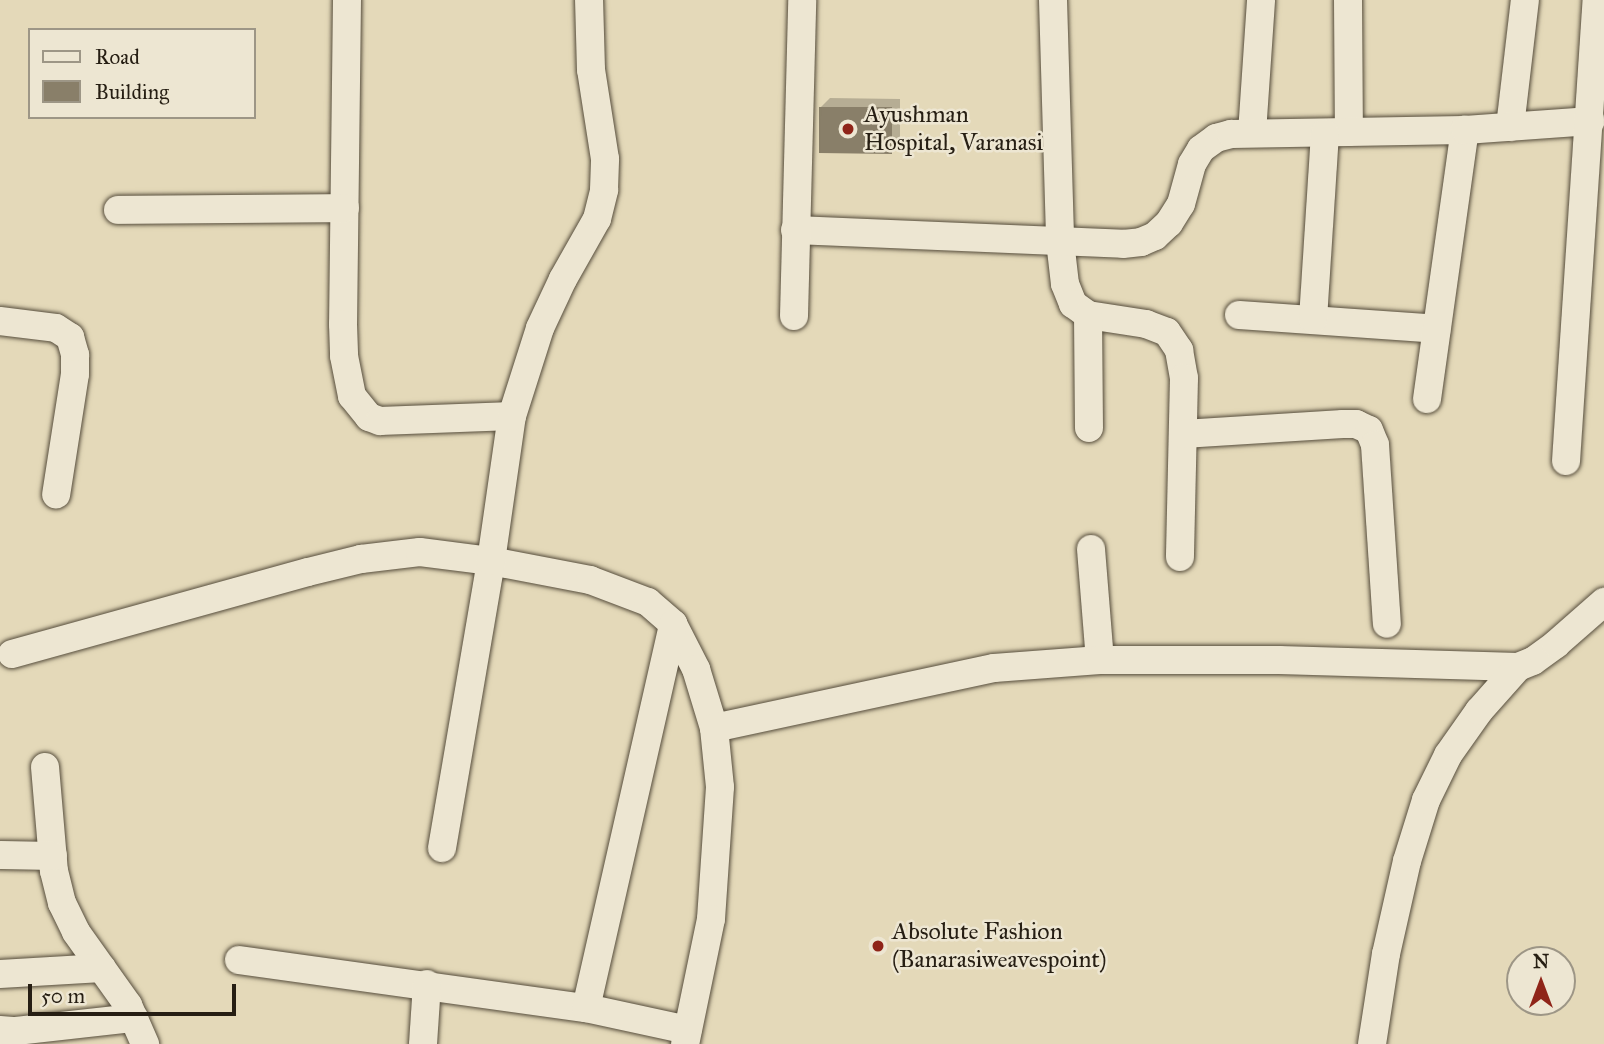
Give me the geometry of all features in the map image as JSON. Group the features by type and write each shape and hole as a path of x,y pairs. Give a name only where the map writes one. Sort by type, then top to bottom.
{"street":[{"path":"347,0 344,356 352,396 359,407 380,421 512,416"},
{"path":"442,848 491,561 512,416 540,328 563,279 597,219 604,190 605,159 591,71 589,0"},
{"path":"793,316 802,0"},
{"path":"1053,0 1060,241 1065,284 1073,304 1088,315 1146,324 1167,332 1179,351 1184,378 1180,557"},
{"path":"1252,133 1261,0"},
{"path":"1313,320 1337,132 1348,0"},
{"path":"1510,127 1525,0"},
{"path":"1566,461 1591,121 1597,0"},
{"path":"795,230 1123,244 1141,242 1155,236 1169,223 1181,204 1192,164 1201,149 1216,138 1252,133 1465,130 1591,121"},
{"path":"1427,399 1465,130"},
{"path":"118,210 345,208"},
{"path":"1088,315 1089,428"},
{"path":"1239,315 1437,329"},
{"path":"0,321 56,328 70,337 75,355 75,374 56,495"},
{"path":"1183,434 1343,424 1356,424 1369,430 1375,445 1387,624"},
{"path":"1091,550 1100,660"},
{"path":"12,654 361,559 420,552 491,561 590,580 648,602 673,624 696,669 714,728 720,787 718,855 712,919 687,1037 586,1008 428,984 239,960"},
{"path":"714,728 994,668 1100,660 1279,660 1518,667 1534,661 1604,601"},
{"path":"586,1008 673,624"},
{"path":"1372,1044 1386,954 1407,861 1426,800 1448,755 1479,711 1518,667"},
{"path":"45,767 53,856 62,903 76,932 134,1018 145,1044"},
{"path":"0,855 53,856"},
{"path":"0,974 102,968"},
{"path":"423,1044 428,984"},
{"path":"0,1030 134,1018"}],"building":[{"path":"819,107 892,107 892,154 819,153"}],"place":[{"name":"Ayushman Hospital, Varanasi","path":"848,129"},
{"name":"Absolute Fashion (Banarasiweavespoint)","path":"878,946"}]}
